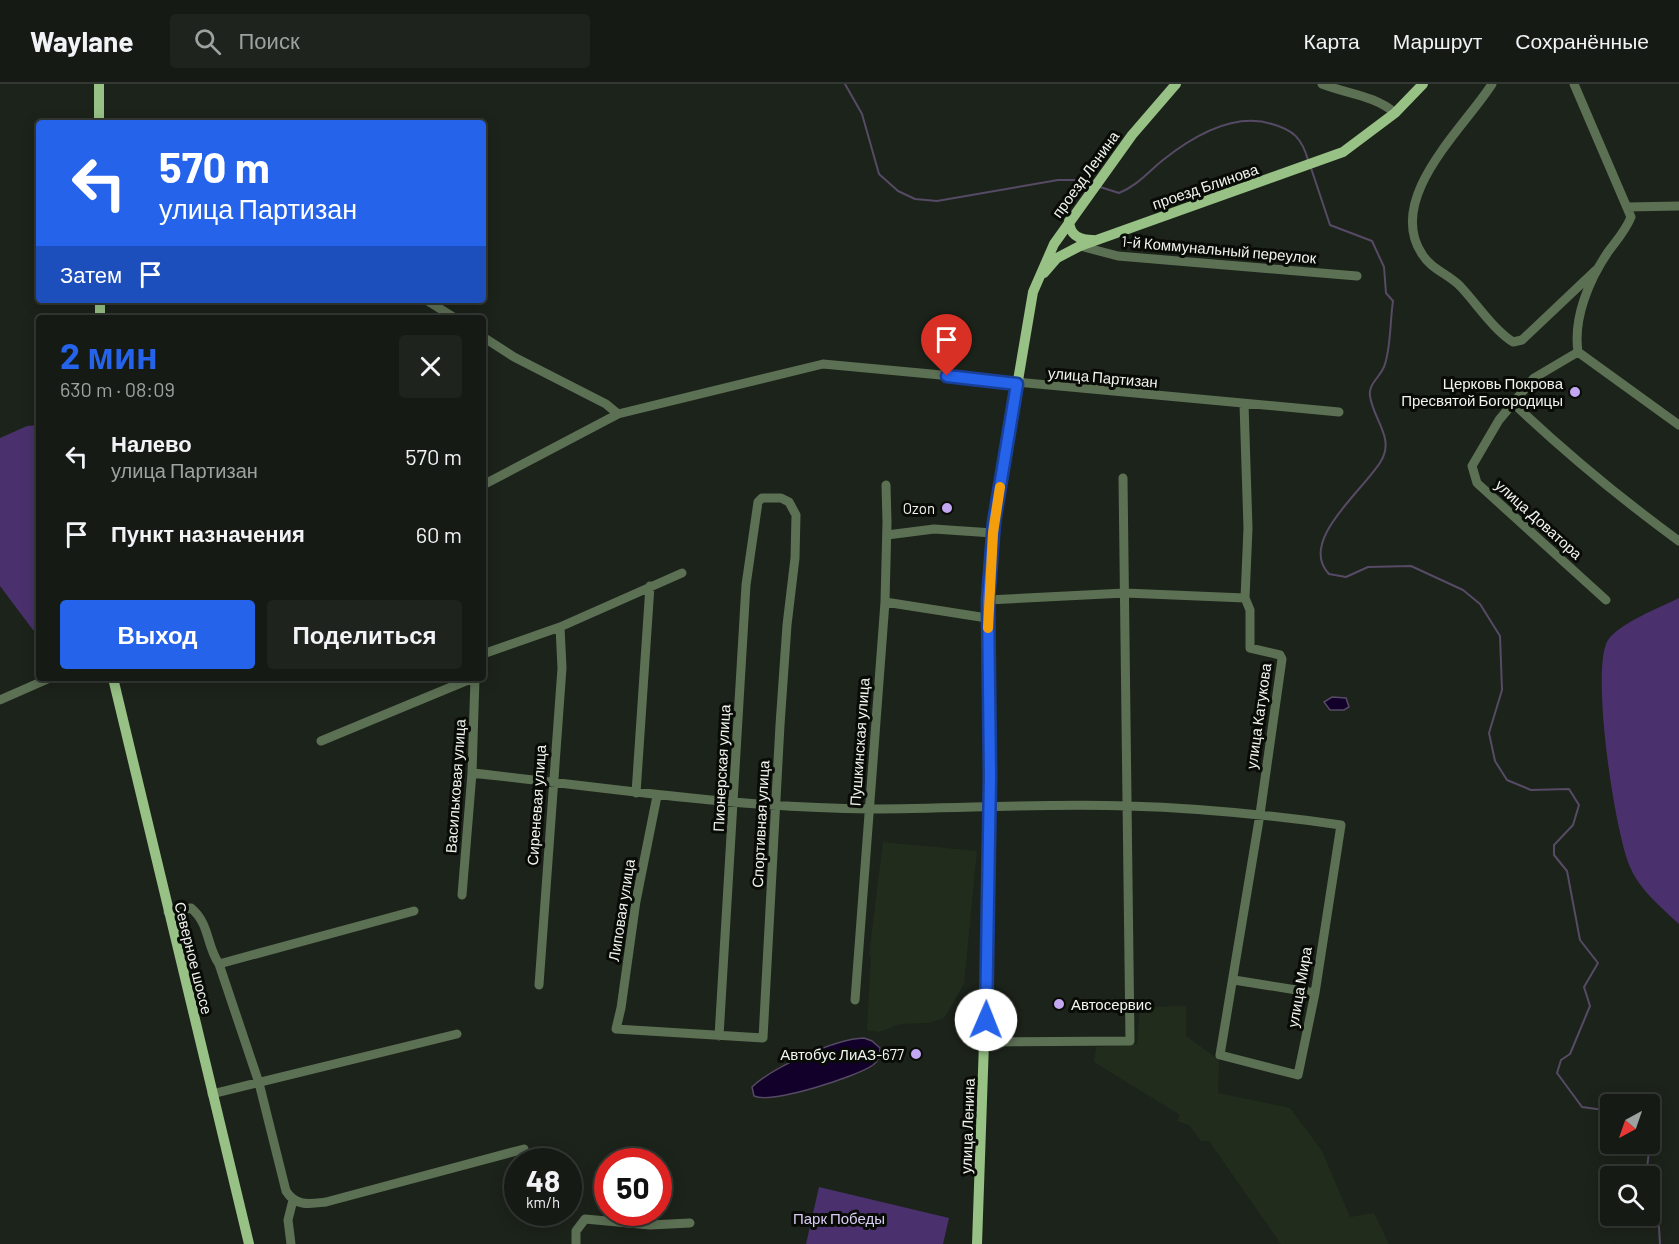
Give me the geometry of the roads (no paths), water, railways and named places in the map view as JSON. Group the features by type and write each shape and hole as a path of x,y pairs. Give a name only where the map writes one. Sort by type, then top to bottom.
{"main road":[{"path":"99,84 99,120"},
{"name":"проезд Ленина","path":"1033,292 1047,255 1069,221 1132,135 1176,84"},
{"name":"проезд Блинова","path":"1033,292 1050,265 1080,246 1320,162 1355,145 1395,113 1423,84"},
{"path":"1069,221 1071,232 1080,239 1097,240"},
{"name":"улица Ленина","path":"977,1244 985,1042 989,806 988,600 993,533 1033,292"},
{"name":"Северное шоссе","path":"114,681 249,1244"}],"street":[{"path":"1322,84 1370,98 1384,104 1395,113"},
{"path":"1492,84 1444,148 1414,201 1411,223 1421,253 1427,262 1461,287 1514,342 1522,340 1596,270 1628,226 1631,217 1575,84"},
{"path":"1627,207 1679,206"},
{"name":"1-й Коммунальный переулок","path":"1080,246 1118,256 1357,276"},
{"path":"1596,270 1583,304 1576,341 1578,352 1679,425"},
{"path":"431,303 450,315"},
{"path":"486,339 514,357 606,404 618,414"},
{"name":"улица Доватора","path":"1578,352 1542,372 1513,403 1475,458 1472,466 1473,478 1605,600"},
{"name":"улица Партизан","path":"486,483 618,414 823,364 854,365 1017,384 1340,412"},
{"path":"1513,403 1565,452 1615,494 1679,541"},
{"name":"улица Катукова","path":"1220,1055 1234,980 1282,659 1280,655 1250,648 1250,610 1245,598 1248,528 1244,404"},
{"path":"985,1042 1130,1041 1123,478"},
{"name":"Пушкинская улица","path":"855,1000 885,602 886,485"},
{"name":"Спортивная улица","path":"616,1029 763,1038 787,626 795,558 796,515 789,502 781,498 762,498 758,502"},
{"name":"Пионерская улица","path":"719,1036 747,585 758,502"},
{"path":"887,535 934,529 993,533"},
{"path":"486,653 560,627 682,573"},
{"path":"636,793 650,586"},
{"path":"988,600 1125,593 1245,598"},
{"path":"885,602 987,618"},
{"name":"Сиреневая улица","path":"539,985 561,668 560,627"},
{"path":"0,700 43,681"},
{"path":"321,741 467,681"},
{"name":"Васильковая улица","path":"462,895 472,773 474,681"},
{"path":"472,773 657,796 776,805 869,809 1128,806 1260,813"},
{"name":"Липовая улица","path":"616,1029 636,901 657,796"},
{"name":"улица Мира","path":"1220,1055 1298,1075 1315,993 1341,825 1260,813"},
{"path":"168,912 191,908 205,924 213,956 219,964 259,1083 286,1191 293,1200 309,1204 326,1202 504,1154"},
{"path":"219,964 414,911"},
{"path":"1234,980 1315,993"},
{"path":"212,1094 457,1034"},
{"path":"291,1244 288,1220 293,1200"},
{"path":"576,1244 576,1231 585,1219 650,1225 690,1223"}],"waterway":[{"path":"845,84 862,114 879,174 898,191 915,199 937,201 1058,180 1086,180 1092,183"},
{"path":"1100,187 1119,193 1137,183 1163,160 1200,135 1243,121 1258,121 1286,129 1300,141 1308,160"},
{"path":"1311,168 1330,225 1372,241 1384,267 1386,293 1393,301 1387,357 1370,391 1372,404 1386,444 1385,453 1373,473 1349,500 1327,531 1321,546 1321,561 1329,574 1346,577 1368,567 1411,566 1463,590 1480,604 1500,636 1502,690 1489,733 1495,761 1507,780 1531,790 1569,789 1579,805 1573,825 1554,845 1554,855 1567,871 1580,940 1598,963 1584,987 1590,1006 1570,1054 1561,1060 1557,1073 1582,1107 1600,1109"},
{"path":"1647,1166 1649,1154"},
{"path":"1659,1226 1660,1244"}],"place":[{"name":"Церковь Покрова Пресвятой Богородицы","path":"1575,392"},
{"name":"Ozon","path":"947,508"},
{"name":"Автосервис","path":"1059,1004"},
{"name":"Автобус ЛиАЗ-677","path":"916,1054"}],"park label":[{"name":"Парк Победы","path":"839,1218"}]}
